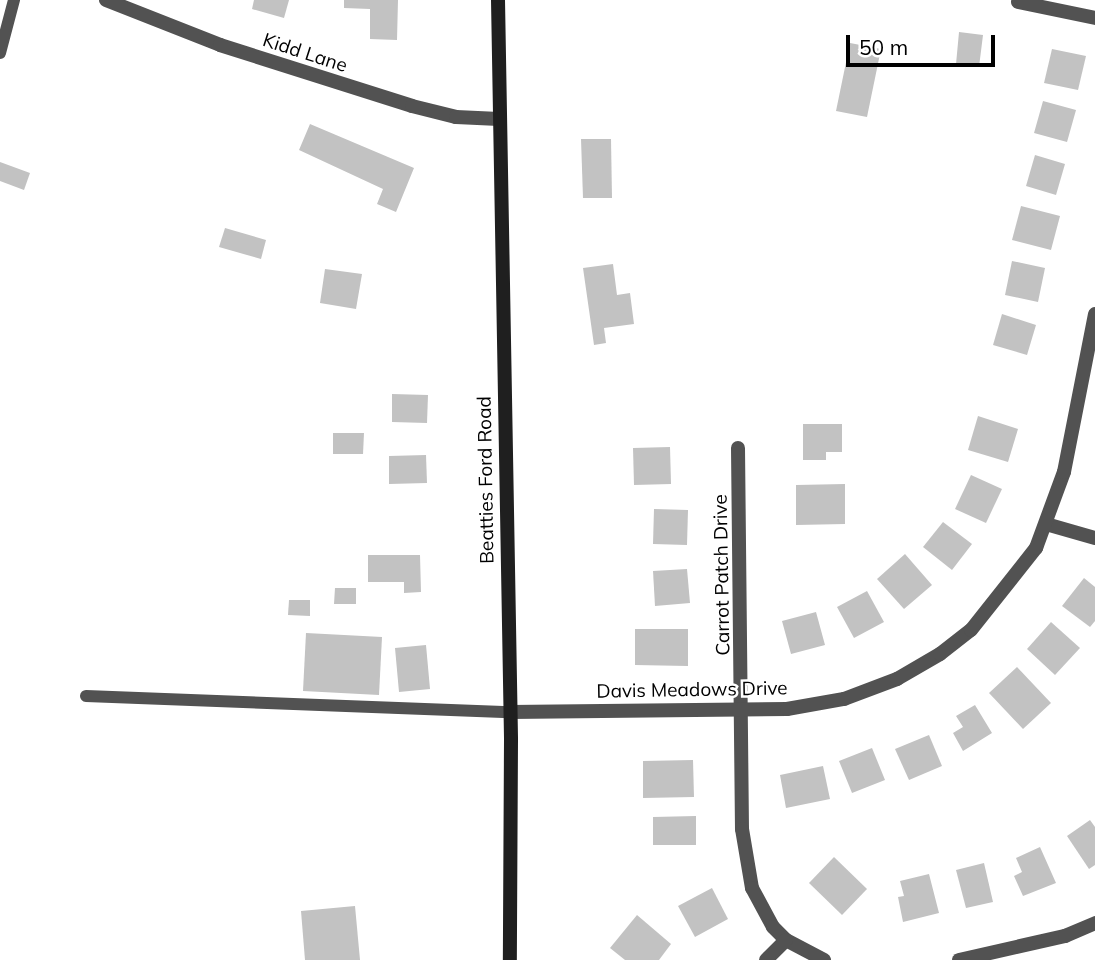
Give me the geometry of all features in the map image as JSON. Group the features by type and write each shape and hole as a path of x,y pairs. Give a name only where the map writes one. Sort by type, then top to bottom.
{"main road":[{"name":"Beatties Ford Road","path":"498,0 510,712 510,960"}],"street":[{"name":"Kidd Lane","path":"106,0 220,45 412,106 456,117 499,119"},
{"path":"1018,2 1095,18"},
{"name":"Davis Meadows Drive","path":"510,712 744,711 844,699 897,679 940,654 971,630 1030,561 1064,472 1095,314"},
{"name":"Carrot Patch Drive","path":"738,448 744,711 742,829 752,888 773,927 786,940 824,960"},
{"path":"1045,524 1095,538"},
{"path":"959,960 1065,936 1095,923"},
{"path":"766,960 786,940"}],"lane":[{"path":"0,53 14,0"},
{"path":"86,696 510,712"}],"building":[{"path":"254,0 289,0 284,18 252,9"},
{"path":"344,0 398,0 397,40 370,39 370,9 344,8"},
{"path":"959,32 983,35 979,67 956,64"},
{"path":"850,43 881,49 867,117 836,111"},
{"path":"1052,49 1086,56 1078,90 1044,83"},
{"path":"1043,101 1076,110 1067,142 1034,133"},
{"path":"310,124 414,168 396,212 377,204 383,189 299,150"},
{"path":"581,139 611,139 612,198 583,198"},
{"path":"1035,155 1065,164 1056,195 1026,186"},
{"path":"0,162 30,173 24,190 0,181"},
{"path":"1021,206 1060,216 1051,250 1012,240"},
{"path":"225,228 266,240 261,259 219,247"},
{"path":"1012,261 1045,268 1038,302 1005,295"},
{"path":"613,264 617,295 630,293 634,324 604,328 606,343 594,345 583,268"},
{"path":"325,269 362,274 356,309 320,303"},
{"path":"1002,314 1036,325 1027,355 993,345"},
{"path":"392,394 428,395 427,423 392,422"},
{"path":"978,416 1018,429 1008,462 968,450"},
{"path":"803,424 842,424 842,452 826,452 826,460 803,460"},
{"path":"333,433 364,433 363,454 333,454"},
{"path":"670,447 671,484 634,485 633,448"},
{"path":"426,455 427,483 389,484 389,456"},
{"path":"971,475 1002,489 986,523 955,509"},
{"path":"845,484 845,524 796,525 796,485"},
{"path":"654,509 688,510 687,545 653,544"},
{"path":"943,522 972,544 952,570 923,547"},
{"path":"905,554 932,585 904,609 877,579"},
{"path":"368,555 420,555 421,592 404,593 404,582 368,582"},
{"path":"687,569 690,603 655,606 653,571"},
{"path":"1084,578 1095,587 1095,621 1090,627 1062,606"},
{"path":"335,588 356,588 356,604 334,604"},
{"path":"867,591 884,622 854,638 837,607"},
{"path":"289,600 310,600 310,616 288,615"},
{"path":"816,612 825,645 791,654 782,621"},
{"path":"1051,622 1080,648 1055,675 1027,649"},
{"path":"635,629 688,629 688,666 635,665"},
{"path":"306,633 382,637 379,695 303,691"},
{"path":"426,645 430,689 399,692 395,648"},
{"path":"1017,667 1051,703 1023,729 989,693"},
{"path":"975,705 992,733 963,751 953,733 963,727 956,716"},
{"path":"929,735 942,766 909,780 895,749"},
{"path":"872,748 885,780 852,793 839,761"},
{"path":"693,760 694,797 643,798 643,761"},
{"path":"823,766 830,799 786,808 780,775"},
{"path":"696,816 696,845 653,845 653,817"},
{"path":"1090,820 1095,827 1095,865 1089,869 1067,836"},
{"path":"1040,847 1056,883 1023,896 1014,876 1022,872 1016,858"},
{"path":"834,857 867,889 842,915 809,883"},
{"path":"984,863 993,902 966,908 956,870"},
{"path":"929,874 939,913 903,922 898,897 904,896 900,881"},
{"path":"712,888 728,919 695,937 678,906"},
{"path":"355,906 360,960 305,960 301,911"},
{"path":"637,915 671,944 659,960 625,960 610,948"}]}
